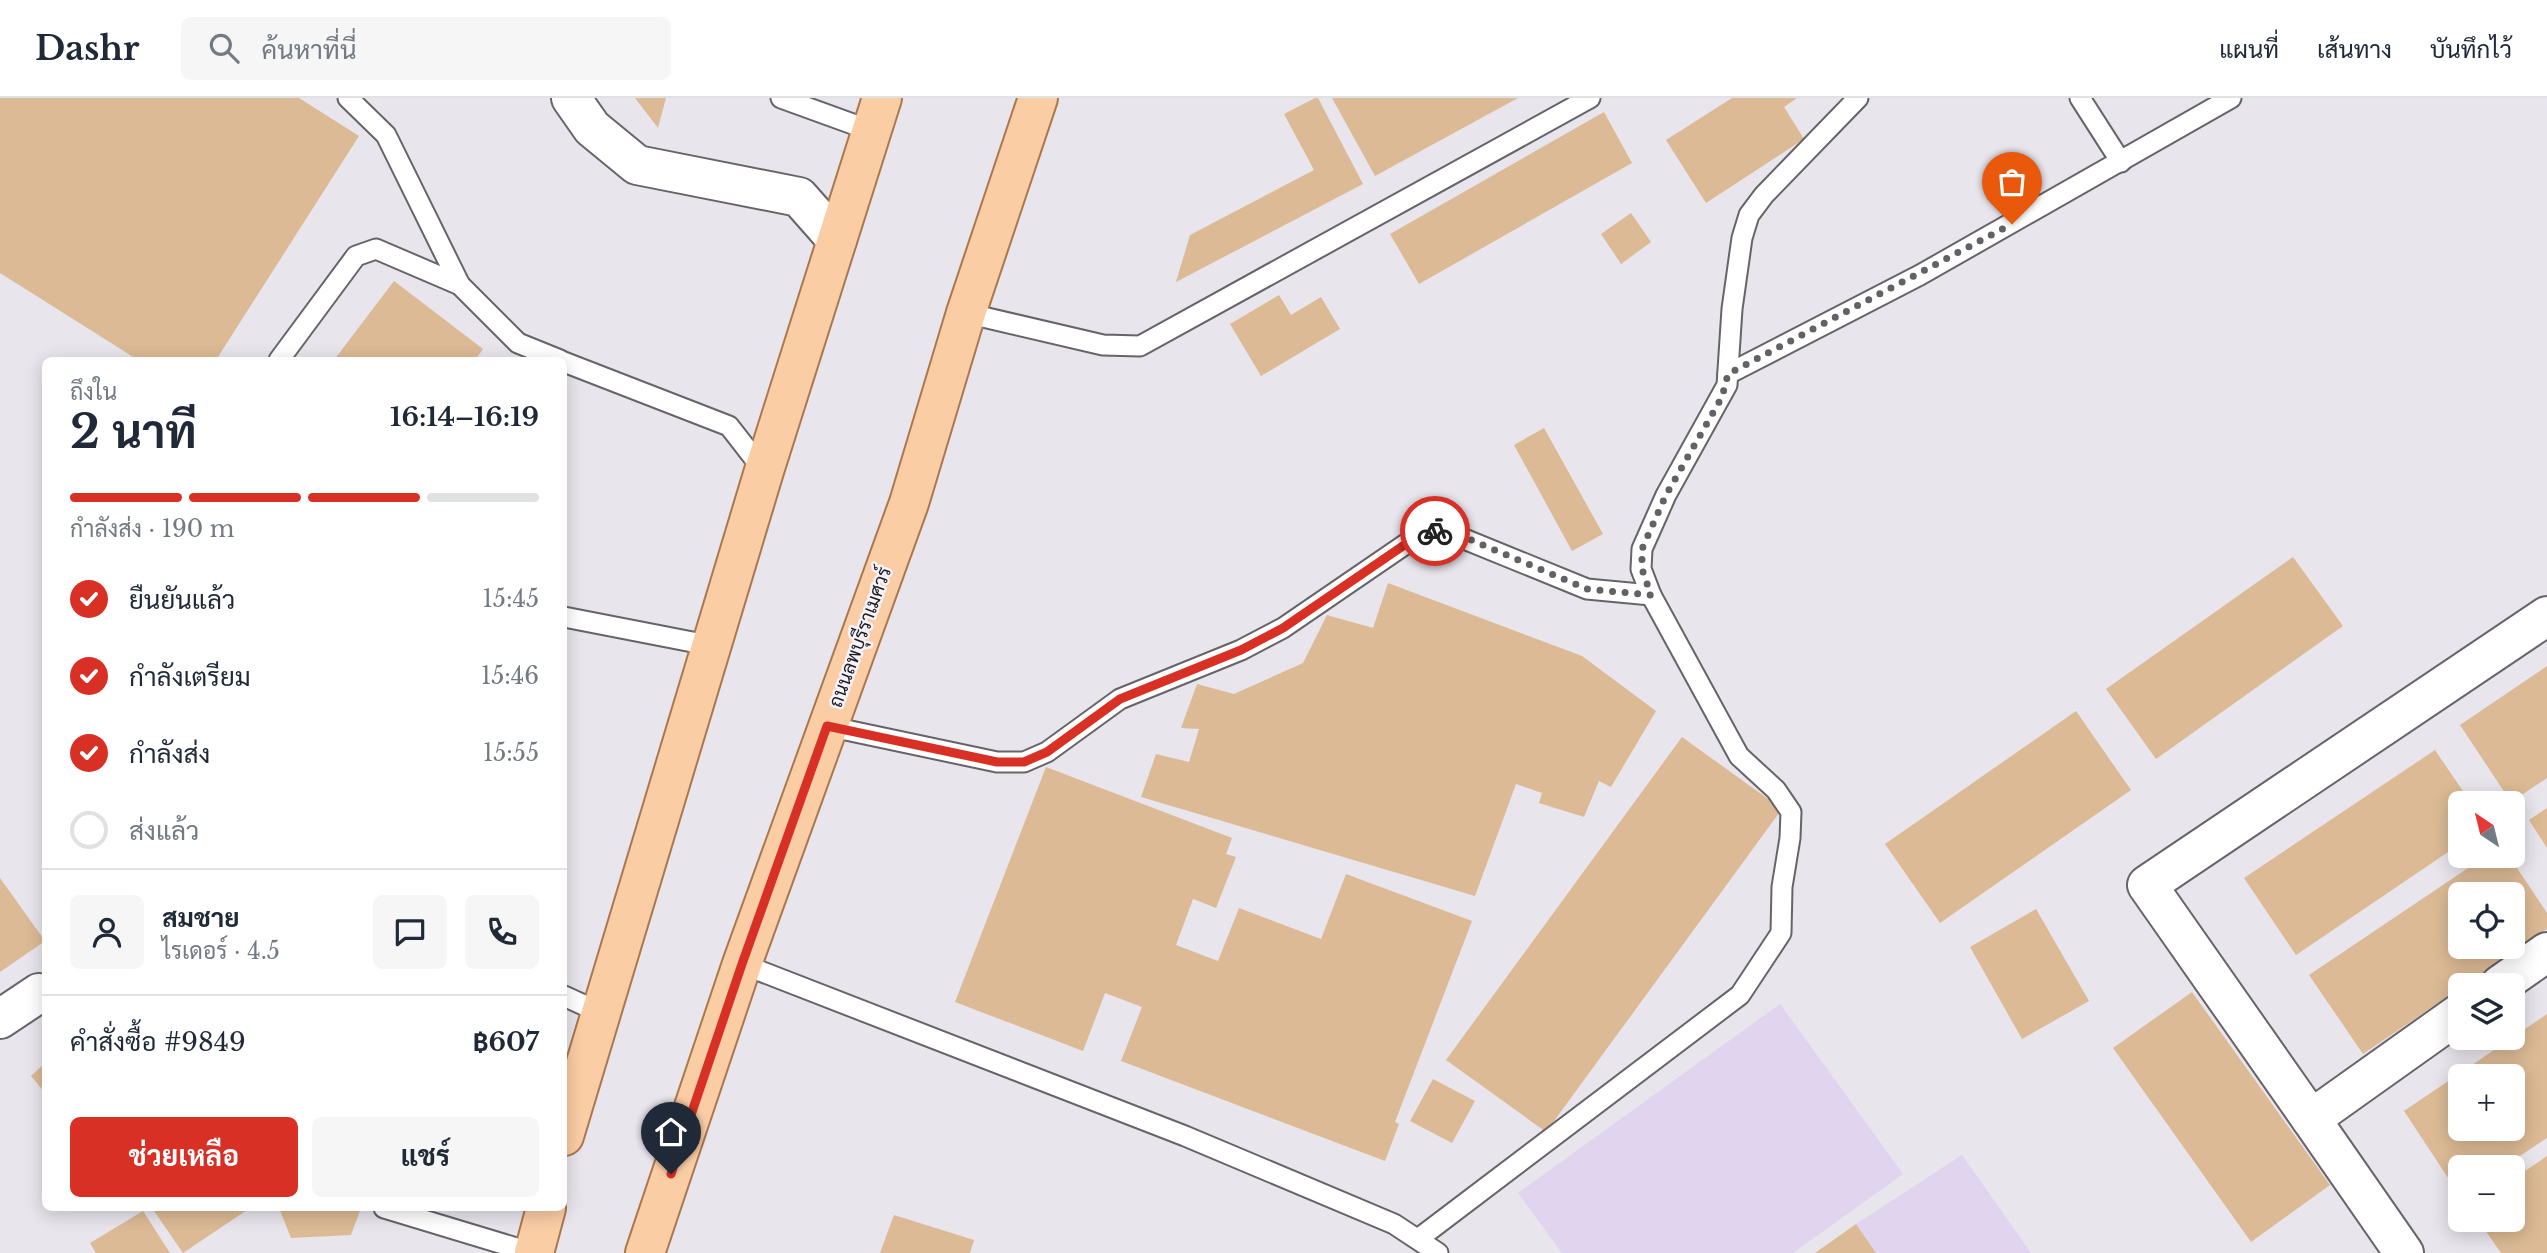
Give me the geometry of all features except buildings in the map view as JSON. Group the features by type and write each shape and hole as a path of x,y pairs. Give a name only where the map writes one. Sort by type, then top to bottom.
{"main road":[{"name":"ถนนลพบุรีราเมศวร์","path":"645,1253 742,964 909,503 966,313 1038,98"},
{"path":"567,1124 764,471 877,114"},
{"path":"534,1253 545,1211"}],"street":[{"path":"571,98 592,128 637,165 799,197 837,240"},
{"path":"2404,1253 2147,884 2547,616"},
{"path":"2517,973 2547,952"},
{"path":"0,1019 39,993"},
{"path":"2311,1119 2448,1022"}],"lane":[{"path":"348,98 386,135 460,285 518,343 552,357"},
{"path":"781,98 877,114"},
{"path":"966,313 1103,345 1140,346 1590,98"},
{"path":"1418,1239 1740,995 1781,933 1782,887 1791,812 1776,790 1739,756 1651,595 1642,569 1642,549 1666,495 1722,397 1728,374 1732,309 1742,238 1749,215 1764,195 1858,98"},
{"path":"2080,98 2121,162"},
{"path":"1728,374 1920,275 2231,98"},
{"path":"281,357 356,256 376,249 460,285"},
{"path":"567,363 729,426 764,471"},
{"path":"827,726 997,762 1024,762 1047,752 1120,699 1241,650 1283,628 1416,537 1441,530 1587,589 1651,595"},
{"path":"567,618 713,646"},
{"path":"742,964 1185,1136 1394,1224 1438,1253"},
{"path":"567,997 601,1013"},
{"path":"394,1211 534,1253"}],"shaded area":[{"path":"1780,1004 1903,1174 1793,1253 1562,1253 1518,1193"},
{"path":"1962,1155 2031,1253 1876,1253 1856,1224"}],"way so far":[{"path":"1435,531 1457,534 1587,589 1651,595 1640,559 1645,539 1666,495 1722,397 1728,374 1920,275 2012,224"}],"route":[{"path":"671,1174 827,726 997,762 1024,762 1047,752 1120,699 1160,680 1241,650 1283,628 1416,537 1435,531"}]}
